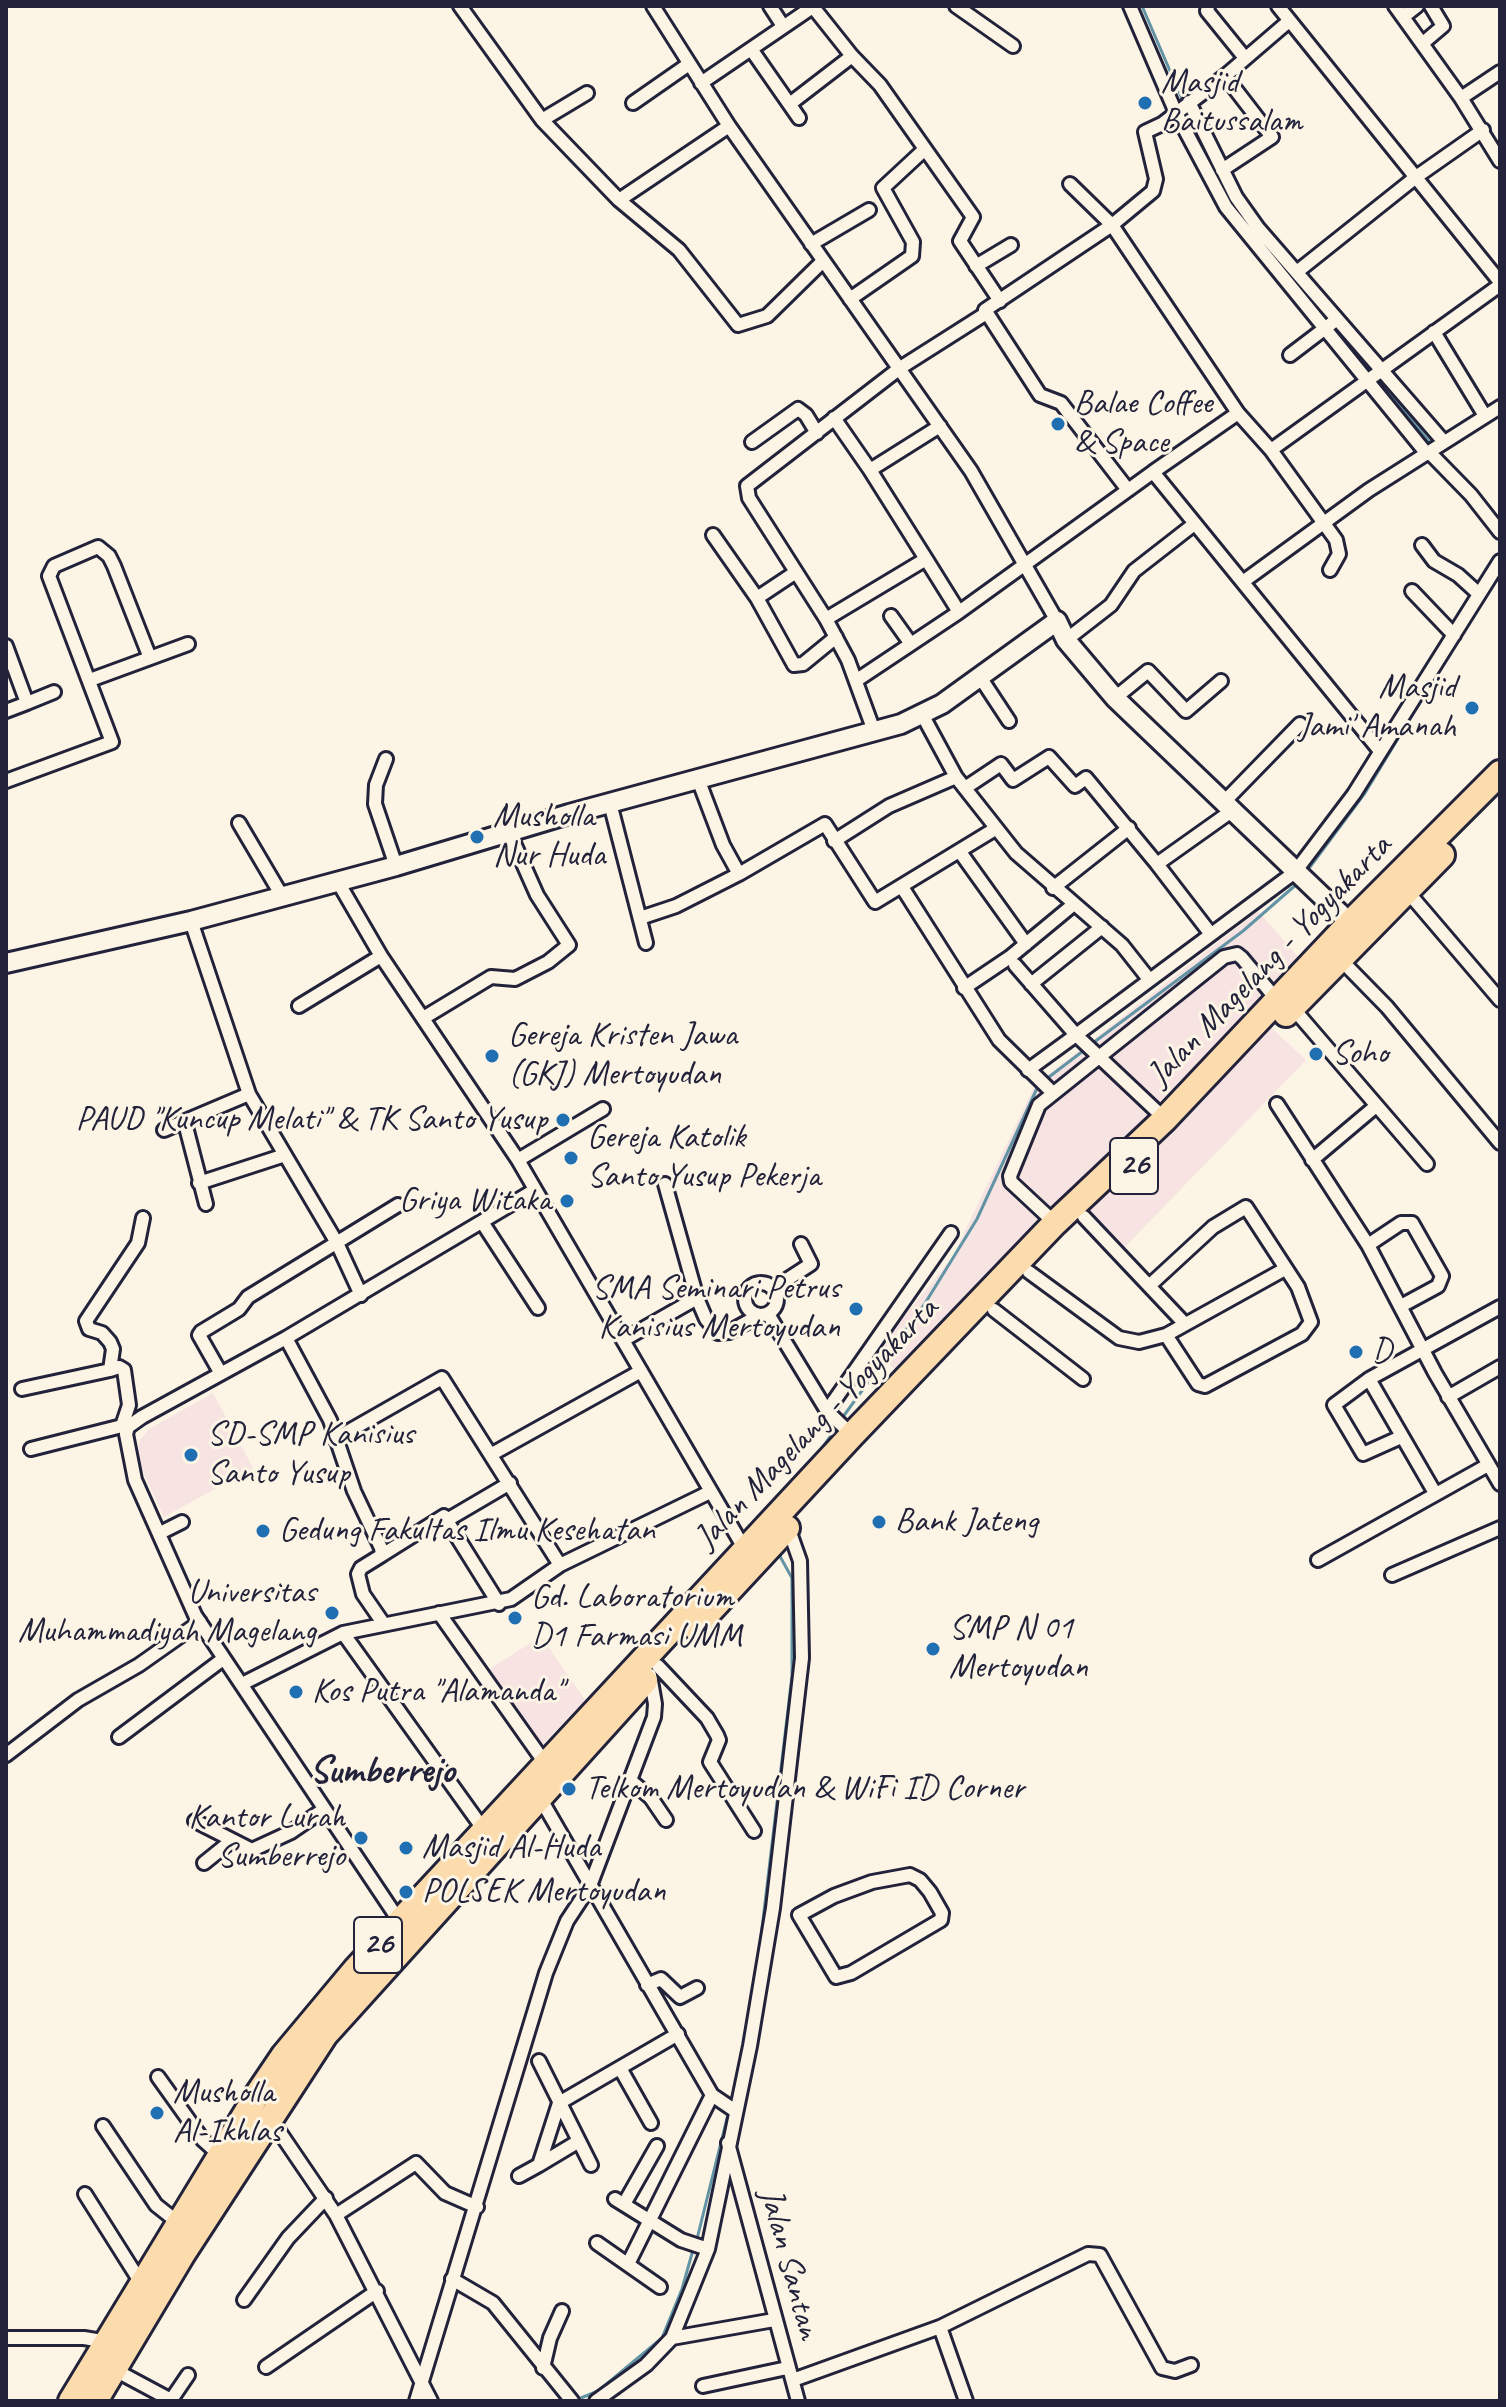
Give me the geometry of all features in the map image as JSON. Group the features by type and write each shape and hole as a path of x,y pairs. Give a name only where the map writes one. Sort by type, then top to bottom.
{"highway":[{"name":"Jalan Magelang - Yogyakarta","path":"71,2401 284,2055 400,1922 444,1887 539,1796 654,1671 763,1542 840,1424 883,1412 994,1310 1285,1004 1350,923 1500,773"},
{"name":"Jalan Magelang - Yogyakarta","path":"95,2401 182,2255 325,2035 444,1887 484,1830 545,1763 763,1542 1055,1223 1285,1004 1340,959 1500,794"}],"street":[{"path":"460,6 542,120 619,200 679,250 738,325 767,316 822,262"},
{"path":"653,6 729,126 940,426 1027,563 1066,640 1115,698 1350,923"},
{"path":"770,6 783,26"},
{"path":"701,83 814,6 852,56 880,85 973,217 960,241 1000,301"},
{"path":"956,6 1013,46"},
{"path":"1130,6 1183,107 1258,228 1298,271 1331,324"},
{"path":"1208,6 1207,11 1245,58"},
{"path":"1271,450 1500,284 1278,6"},
{"path":"1417,6 1399,11 1483,130 1500,161"},
{"path":"1423,43 1443,26 1431,6"},
{"path":"874,731 857,680 836,637 749,498 747,486 900,368 985,314 987,307 1112,225 1153,191 1156,179 1145,132 1225,76 1289,21"},
{"path":"751,49 799,118"},
{"path":"791,103 852,56"},
{"path":"633,103 689,64"},
{"path":"1461,98 1500,72"},
{"path":"1222,170 1272,137 1225,76"},
{"path":"542,120 587,93"},
{"path":"1183,107 1226,207 1331,324 1500,532"},
{"path":"619,200 729,126"},
{"path":"1298,271 1416,177 1483,130"},
{"path":"850,299 912,256 913,242 883,188 925,149"},
{"path":"1070,184 1112,225 1238,413 1271,450 1323,521 1338,547 1339,554 1330,570"},
{"path":"811,244 869,210"},
{"path":"976,266 1011,245"},
{"path":"985,314 1040,395 1061,403 1128,490"},
{"path":"1290,355 1331,324"},
{"path":"1434,332 1485,416"},
{"path":"1375,377 1434,449"},
{"path":"1244,581 1323,521 1500,407"},
{"path":"752,442 798,409 806,415 817,433"},
{"path":"857,680 959,612 1238,413"},
{"path":"834,418 959,612"},
{"path":"870,470 940,426"},
{"path":"1153,472 1193,525 1244,581 1379,749"},
{"path":"1066,640 1111,605 1134,571 1193,525"},
{"path":"713,535 757,598 794,665 803,664 836,637"},
{"path":"1422,545 1437,564 1458,575 1477,592"},
{"path":"6,781 110,744 112,735 49,576 54,566 98,547 109,556 150,658"},
{"path":"826,619 926,559"},
{"path":"1055,1223 1011,1182 1010,1176 1039,1105 1053,1093 1087,1046 1148,978 1210,933 1300,877 1454,635 1477,592 1500,561"},
{"path":"757,598 796,572"},
{"path":"1412,591 1454,635"},
{"path":"891,616 911,644"},
{"path":"6,963 191,921 338,882 923,716 1057,621"},
{"path":"90,680 188,644"},
{"path":"6,646 27,703"},
{"path":"1115,698 1148,671 1186,711 1221,681"},
{"path":"980,677 1009,721"},
{"path":"6,711 54,692"},
{"path":"923,716 956,777 995,829 1053,888 1102,927 1148,978"},
{"path":"1157,864 1229,806 1300,724"},
{"path":"965,788 1001,764 1013,780 1049,757 1075,786 1086,778 1210,933"},
{"path":"386,759 376,785 375,804 396,866"},
{"path":"834,841 889,806 956,777"},
{"path":"698,779 723,845 739,874"},
{"path":"610,803 646,943"},
{"path":"239,823 282,896"},
{"path":"640,918 676,906 739,874 825,824 875,902 995,829"},
{"path":"1053,888 1129,828"},
{"path":"425,1017 491,977 515,979 548,962 569,945 537,895 509,832"},
{"path":"960,852 1026,944"},
{"path":"338,882 381,956 425,1017 518,1160 625,1339 710,1492 763,1542 800,1561 802,1658 773,1908 750,2046 732,2109 702,2248 672,2338 646,2365 596,2401"},
{"path":"902,887 999,1040 1053,1093"},
{"path":"1407,891 1500,1000"},
{"path":"964,988 1026,944 1074,904"},
{"path":"191,921 249,1094 282,1156 337,1243 361,1295"},
{"path":"1031,984 1102,927"},
{"path":"1033,1075 1087,1046 1231,954 1242,958 1285,1004 1427,1164"},
{"path":"299,1006 381,956"},
{"path":"1340,959 1387,1007 1500,1143"},
{"path":"1015,965 1087,1046 1165,1119"},
{"path":"164,1130 249,1094"},
{"path":"1277,1104 1368,1245 1448,1397 1500,1484"},
{"path":"1312,1160 1376,1106"},
{"path":"518,1160 603,1109"},
{"path":"185,1123 206,1204"},
{"path":"199,1183 282,1156"},
{"path":"665,1184 697,1298 706,1319 718,1333 729,1332 764,1315 776,1305 774,1288"},
{"path":"31,1449 125,1427 361,1295 535,1190"},
{"path":"220,1372 199,1335 201,1332 239,1309 248,1297 398,1205"},
{"path":"1149,1286 1213,1227 1243,1207 1249,1210 1309,1313 1309,1329 1205,1386 1198,1384 1166,1335"},
{"path":"1084,1217 1185,1324"},
{"path":"110,1370 113,1349 110,1342 102,1333 89,1329 86,1321 138,1243 143,1218"},
{"path":"482,1222 538,1308"},
{"path":"1368,1245 1401,1223 1412,1223 1442,1276 1438,1286 1401,1306"},
{"path":"774,1288 761,1282 746,1291 747,1307 764,1315 840,1424 951,1233"},
{"path":"774,1288 811,1264 801,1244"},
{"path":"1029,1272 1119,1338 1139,1342 1166,1335 1285,1269"},
{"path":"625,1339 697,1298"},
{"path":"1401,1437 1363,1454 1334,1405 1369,1379 1500,1307"},
{"path":"994,1310 1083,1379"},
{"path":"286,1338 330,1420 382,1555"},
{"path":"1448,1397 1500,1367"},
{"path":"22,1389 122,1369 128,1387 127,1447 135,1480 200,1622 400,1922"},
{"path":"492,1454 641,1371"},
{"path":"335,1439 442,1378 560,1565"},
{"path":"1369,1379 1435,1493"},
{"path":"1318,1560 1488,1465"},
{"path":"447,1520 510,1483"},
{"path":"242,1684 343,1633 383,1623 499,1604 560,1565 710,1492"},
{"path":"383,1623 363,1594 358,1574 361,1568 444,1516 499,1604"},
{"path":"160,1533 182,1522"},
{"path":"1392,1575 1500,1528"},
{"path":"439,1613 545,1763"},
{"path":"6,1755 78,1700 139,1665 200,1622"},
{"path":"343,1633 484,1830"},
{"path":"119,1737 223,1659"},
{"path":"416,2401 546,1973 567,1921 590,1886 654,1717 654,1671"},
{"path":"654,1671 707,1718 717,1735 710,1762 754,1831"},
{"path":"630,1780 651,1798 666,1820"},
{"path":"539,1796 715,2098 732,2109"},
{"path":"195,1821 230,1842 256,1850 291,1832 323,1810"},
{"path":"204,1863 230,1842"},
{"path":"773,1908 799,1915 859,1886 910,1875 920,1880 942,1913 934,1927 841,1977 836,1977 826,1964 799,1915"},
{"path":"647,1985 661,1979 680,1997 697,1988"},
{"path":"539,2165 559,2103 678,2034"},
{"path":"539,2061 591,2165"},
{"path":"620,2068 651,2123"},
{"path":"158,2077 203,2140 222,2157"},
{"path":"628,2264 715,2098"},
{"path":"270,2118 336,2215 431,2401"},
{"path":"103,2126 156,2205 180,2224"},
{"name":"Jalan Santan","path":"727,2140 798,2401"},
{"path":"519,2176 579,2141"},
{"path":"657,2146 620,2201 681,2240 702,2248"},
{"path":"336,2215 416,2163 445,2193 477,2207"},
{"path":"85,2194 143,2286"},
{"path":"244,2300 288,2238 326,2198"},
{"path":"597,2243 660,2287"},
{"path":"703,2386 790,2374 940,2327 1088,2254 1100,2255 1162,2368 1175,2371 1191,2365"},
{"path":"452,2279 493,2303 570,2398"},
{"path":"266,2367 377,2291"},
{"path":"543,2368 550,2338 562,2311"},
{"path":"672,2338 774,2320"},
{"path":"940,2327 966,2401"},
{"path":"6,2338 84,2338 108,2342"},
{"path":"115,2370 170,2401 188,2375"}],"shaded area":[{"path":"1258,911 1300,959 1251,1009 1306,1060 1123,1249 1067,1196 897,1371 875,1352 952,1258 1035,1085"},
{"name":"SD-SMP Kanisius Santo Yusup","path":"213,1393 253,1468 164,1517 138,1456 139,1441 149,1429"},
{"path":"541,1636 585,1700 540,1747 487,1671"}],"waterway":[{"path":"1142,6 1183,101"},
{"path":"1189,116 1230,199"},
{"path":"1237,208 1246,222"},
{"path":"1332,327 1371,373"},
{"path":"1376,378 1433,446"},
{"path":"1307,871 1365,793 1487,592"},
{"path":"1093,1043 1243,931 1298,883"},
{"path":"1045,1080 1087,1048"},
{"path":"840,1421 924,1305 977,1219 1039,1084"},
{"path":"818,1454 836,1428"},
{"path":"758,1962 792,1676 792,1578 777,1551"},
{"path":"731,2103 735,2087"},
{"path":"696,2243 729,2110"},
{"path":"576,2400 598,2391 662,2338 682,2289 693,2250"}],"place":[{"name":"Masjid Baitussalam","path":"1145,103"},
{"name":"Balae Coffee & Space","path":"1058,424"},
{"name":"Masjid Jami' Amanah","path":"1472,708"},
{"name":"Musholla Nur Huda","path":"477,837"},
{"name":"Soho","path":"1316,1054"},
{"name":"Gereja Kristen Jawa (GKJ) Mertoyudan","path":"492,1056"},
{"name":"PAUD \"Kuncup Melati\" & TK Santo Yusup","path":"563,1120"},
{"name":"Gereja Katolik Santo Yusup Pekerja","path":"571,1158"},
{"name":"Griya Witaka","path":"567,1201"},
{"name":"SMA Seminari Petrus Kanisius Mertoyudan","path":"856,1309"},
{"name":"D","path":"1356,1352"},
{"name":"SD-SMP Kanisius Santo Yusup","path":"191,1455"},
{"name":"Bank Jateng","path":"879,1522"},
{"name":"Gedung Fakultas Ilmu Kesehatan","path":"263,1531"},
{"name":"Universitas Muhammadiyah Magelang","path":"332,1613"},
{"name":"Gd. Laboratorium D1 Farmasi UMM","path":"515,1618"},
{"name":"SMP N 01 Mertoyudan","path":"933,1649"},
{"name":"Kos Putra \"Alamanda\"","path":"296,1692"},
{"name":"Telkom Mertoyudan & WiFi ID Corner","path":"569,1789"},
{"name":"Kantor Lurah Sumberrejo","path":"361,1838"},
{"name":"Masjid Al-Huda","path":"406,1848"},
{"name":"POLSEK Mertoyudan","path":"406,1892"},
{"name":"Musholla Al-Ikhlas","path":"157,2113"}],"district":[{"name":"Sumberrejo","path":"382,1772"}]}
